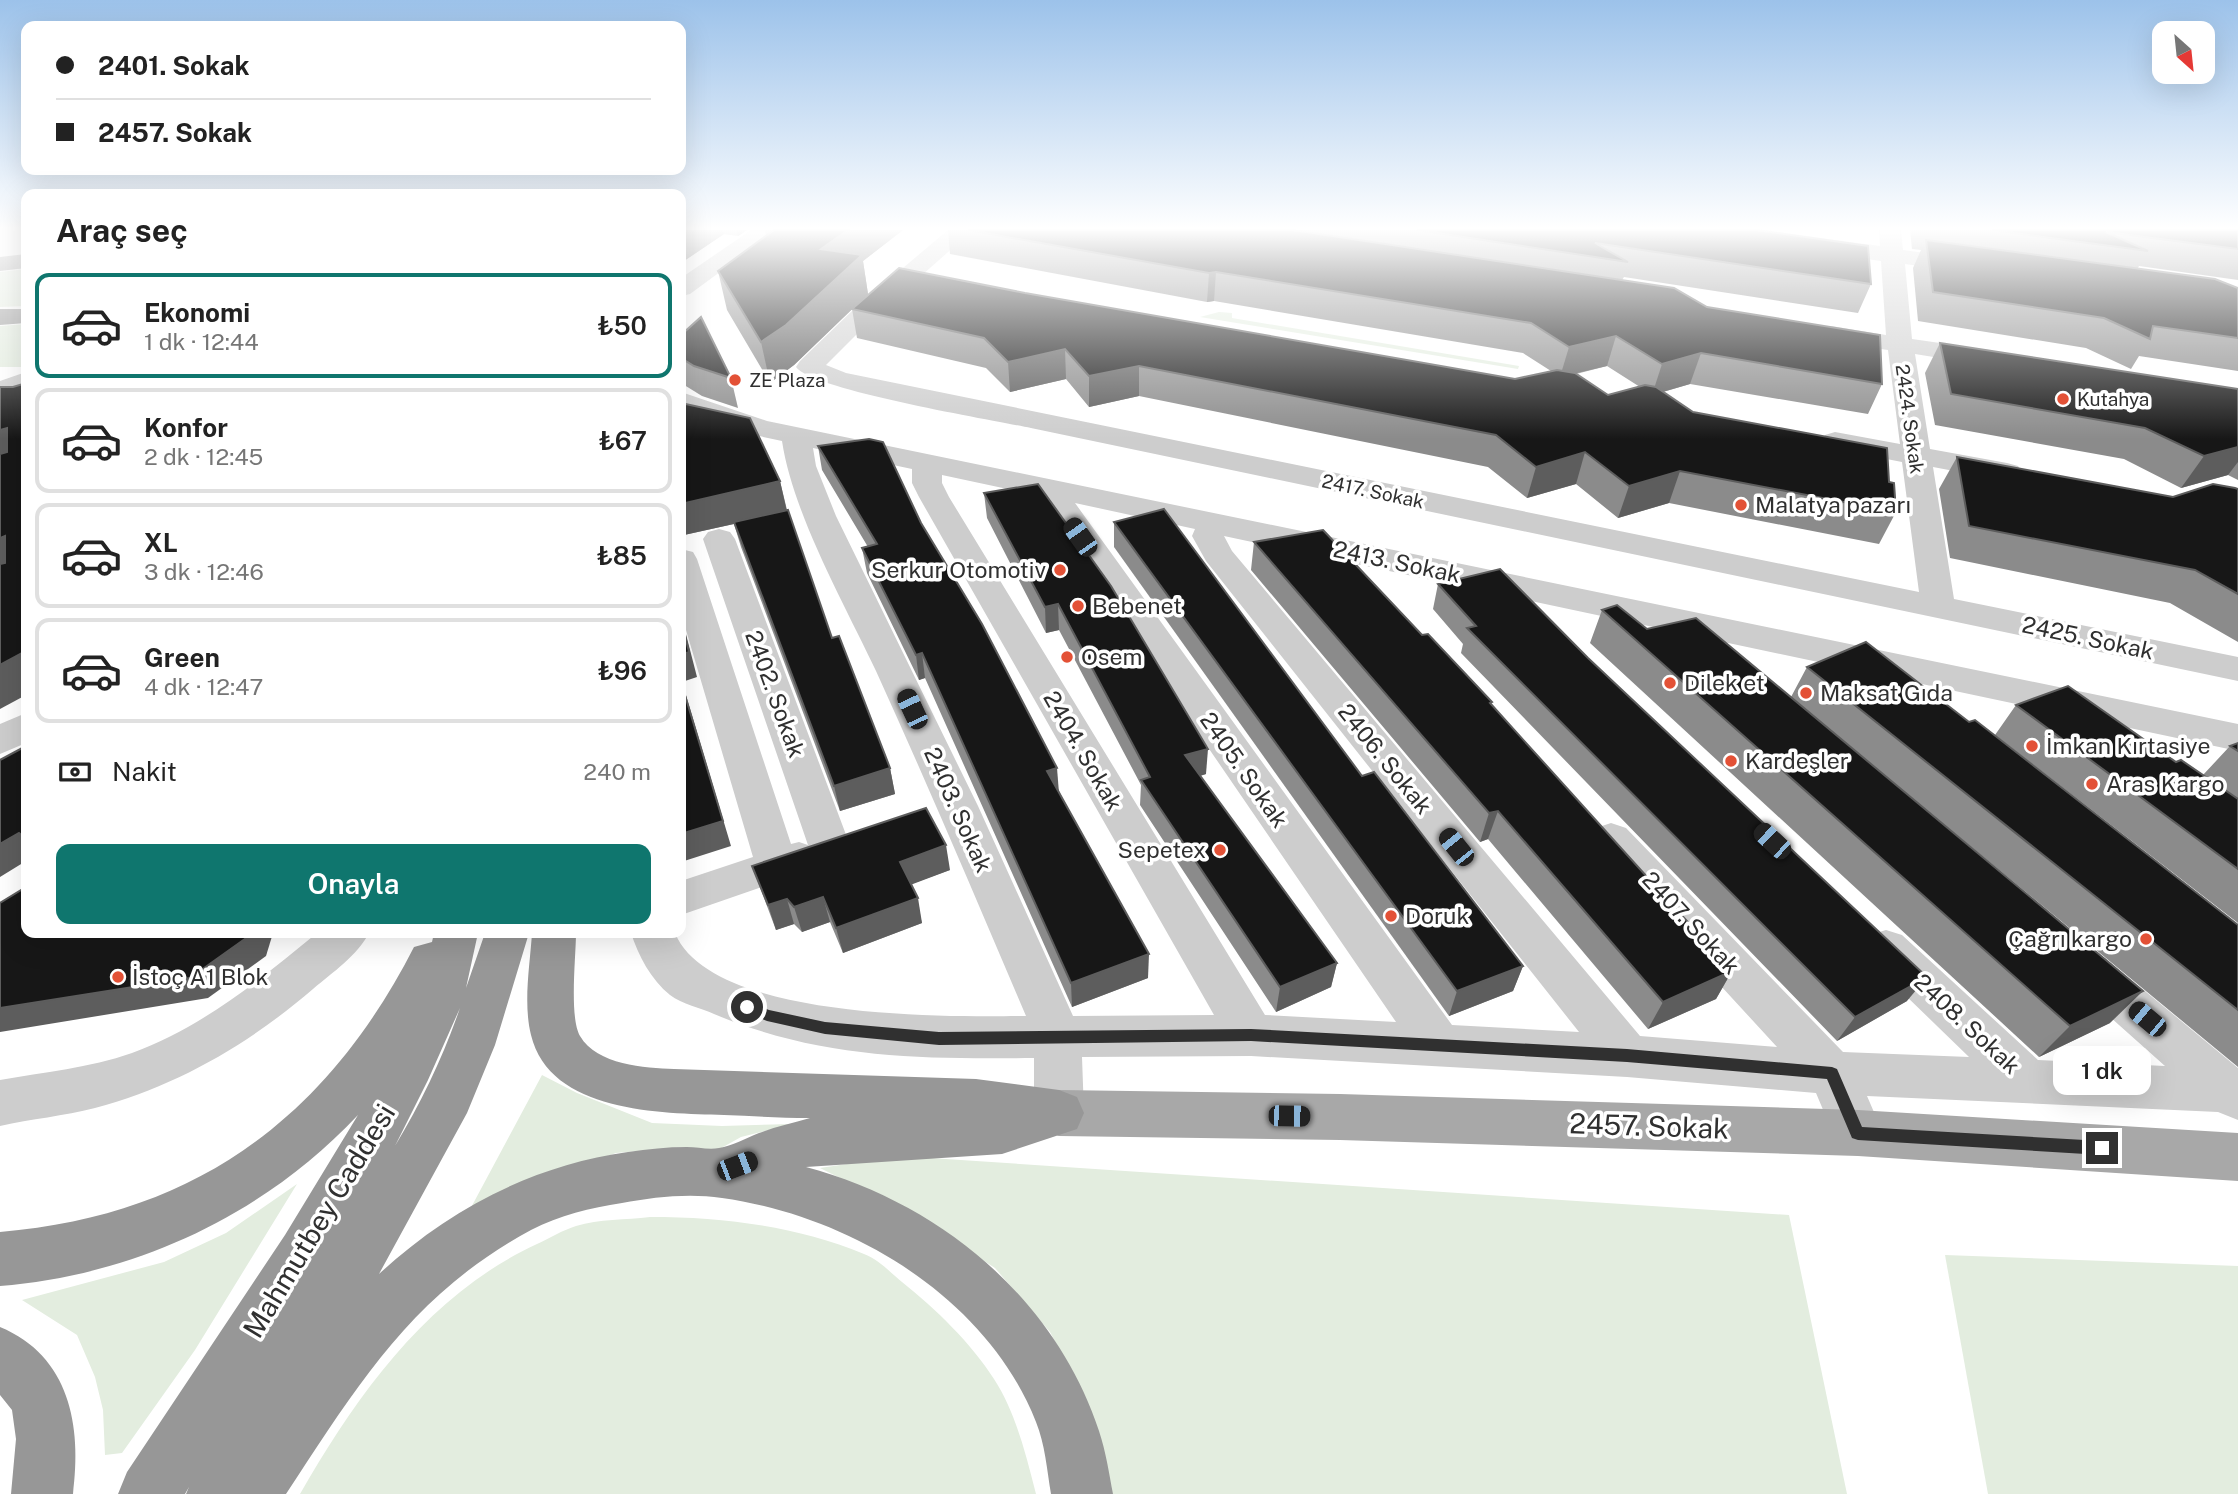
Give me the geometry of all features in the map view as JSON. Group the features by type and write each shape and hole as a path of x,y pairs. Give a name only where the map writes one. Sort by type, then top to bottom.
{"highway":[{"path":"0,317 21,316"},
{"path":"0,1259 40,1258 114,1241 197,1206 265,1164 328,1113 368,1065 400,1019 440,938"},
{"name":"Mahmutbey Caddesi","path":"149,1494 354,1174 414,1060 447,978 455,938"},
{"name":"Mahmutbey Caddesi","path":"217,1494 282,1390 442,1113 471,1045 505,938"},
{"path":"554,938 552,1001 556,1042 574,1065 589,1072 644,1088 772,1096 979,1101 1059,1113"},
{"path":"718,1173 773,1152 810,1142 1002,1131 1059,1113"},
{"path":"248,1494 284,1446 341,1358 382,1311 457,1245 512,1212 573,1187 679,1173 718,1173 785,1184 847,1205 898,1230 953,1270 993,1305 1033,1357 1068,1426 1082,1494"},
{"path":"0,1356 31,1386 46,1428 46,1471 42,1494"}],"main road":[{"name":"2457. Sokak","path":"1059,1113 1339,1116 1858,1133 2238,1157"}],"street":[{"name":"2417. Sokak","path":"880,300 809,367 838,379 875,387 1938,607"},
{"name":"2424. Sokak","path":"1896,300 1915,456 1938,607"},
{"path":"1812,331 2015,363"},
{"path":"0,375 21,375"},
{"path":"0,390 21,382"},
{"name":"2413. Sokak","path":"686,402 760,429 2238,738"},
{"name":"2403. Sokak","path":"796,436 807,519 958,806 1058,1036 1059,1113"},
{"path":"1812,436 2029,476"},
{"name":"2404. Sokak","path":"927,464 927,482 934,497 1251,1035"},
{"name":"2405. Sokak","path":"1062,492 1059,503 1065,515 1439,1045"},
{"name":"2406. Sokak","path":"1212,524 1208,536 1217,554 1627,1056"},
{"name":"2402. Sokak","path":"686,548 732,536 830,848"},
{"path":"1359,554 1359,565 1385,598"},
{"name":"2402. Sokak","path":"686,575 776,865"},
{"path":"1514,586 1522,602 1554,634"},
{"name":"2425. Sokak","path":"1938,607 2238,669"},
{"path":"1690,622 1703,642 1734,673"},
{"path":"1904,667 1909,686 1929,706"},
{"path":"2076,703 2130,749"},
{"path":"0,740 21,729"},
{"path":"919,819 958,806"},
{"name":"2407. Sokak","path":"1585,811 1832,1073 1858,1133"},
{"path":"686,896 868,836"},
{"name":"2408. Sokak","path":"1857,921 2029,1083"},
{"path":"0,1103 104,1084 167,1061 229,1029 341,938"},
{"path":"655,938 660,951 687,982 767,1016 825,1028 939,1038 1251,1035 1627,1056 1832,1073 2236,1093"},
{"path":"2062,948 2236,1093"}],"green space":[{"path":"0,300 21,300 21,306 0,307"},
{"path":"1219,312 1232,313 1232,318 1519,366 1518,369 1200,317"},
{"path":"21,324 21,367 0,367 0,326"},
{"path":"542,1075 577,1093 652,1123 722,1126 792,1124 741,1137 716,1151 683,1147 616,1153 542,1179 467,1215"},
{"path":"900,1156 1789,1215 1847,1494 1108,1494 1080,1387 1050,1332 995,1268 912,1214 820,1168"},
{"path":"297,1184 195,1350 122,1453 105,1455 103,1410 95,1377 77,1335 22,1300 164,1262 226,1233"},
{"path":"650,1217 732,1221 786,1230 838,1244 869,1256 879,1263 952,1327 975,1352 994,1379 1014,1420 1036,1494 300,1494 346,1419 372,1384 430,1318 463,1290 498,1265 571,1228 594,1222"},
{"path":"1945,1255 2238,1266 2238,1494 1988,1494"}],"building":[{"path":"735,300 813,300 786,325 761,342"},
{"path":"863,300 1063,300 1515,379 1557,370 1575,373 1608,395 1645,385 1656,387 1693,412 1887,448 1889,482 1894,483 1896,512 1680,471 1629,486 1585,452 1536,467 1496,435 1139,366 1089,376 1065,349 1008,362 984,338 852,309"},
{"path":"1387,300 1694,300 1707,307 1880,335 1882,384 1701,353 1662,364 1616,336 1569,347 1531,323"},
{"path":"1984,300 2238,300 2238,338 2153,326 2150,339 2104,318"},
{"path":"701,317 731,378 686,361 686,330"},
{"path":"1940,343 2238,389 2238,447 2204,456 2145,428 1951,394"},
{"path":"21,385 21,654 0,665 0,564 5,563 5,536 0,538 0,454 7,452 7,428 0,430 0,387"},
{"path":"686,404 750,418 780,481 686,503"},
{"path":"869,439 883,442 921,523 982,624 1057,768 1047,771 1149,954 1071,983 922,653 916,655 862,548 877,544 818,446"},
{"path":"1957,457 2173,497 2213,484 2238,489 2238,594 2195,570 1969,526"},
{"path":"1038,484 1111,586 1208,749 1185,755 1337,963 1280,987 1141,780 1150,777 1058,604 1045,607 984,493"},
{"path":"1164,509 1362,776 1374,772 1523,966 1457,991 1114,522"},
{"path":"788,510 832,638 839,636 890,768 834,786 734,522"},
{"path":"1323,530 1422,635 1428,634 1492,702 1490,703 1732,971 1663,1002 1498,811 1489,813 1254,542"},
{"path":"1500,569 1588,658 1927,977 1855,1017 1467,628 1476,626 1438,584"},
{"path":"1617,605 1647,629 1696,618 2143,991 2070,1026 1602,610"},
{"path":"1866,642 1969,722 1975,720 2238,925 2238,1010 1807,667"},
{"path":"2068,686 2176,762 2181,760 2238,799 2238,869 2016,705"},
{"path":"686,699 723,821 686,832"},
{"path":"2238,743 2238,751 2230,746"},
{"path":"21,749 21,835 19,833 0,844 0,760"},
{"path":"926,808 946,845 900,862 918,898 836,928 823,897 794,907 787,899 768,905 752,866"},
{"path":"21,890 21,938 246,938 190,978 0,1008 0,903"}],"place":[{"name":"ZE Plaza","path":"735,380"},
{"name":"Kutahya","path":"2063,399"},
{"name":"Malatya pazarı","path":"1741,505"},
{"name":"Serkur Otomotiv","path":"1060,570"},
{"name":"Bebenet","path":"1078,606"},
{"name":"Osem","path":"1067,657"},
{"name":"Dilek et","path":"1670,683"},
{"name":"Maksat Gıda","path":"1806,693"},
{"name":"İmkan Kırtasiye","path":"2032,746"},
{"name":"Kardeşler","path":"1731,761"},
{"name":"Aras Kargo","path":"2092,784"},
{"name":"Sepetex","path":"1220,850"},
{"name":"Doruk","path":"1391,916"},
{"name":"Çağrı kargo","path":"2146,939"},
{"name":"İstoç A1 Blok","path":"118,977"}],"route":[{"path":"747,1007 767,1016 825,1028 939,1038 1251,1035 1627,1056 1832,1073 1858,1133 2102,1148"}]}
